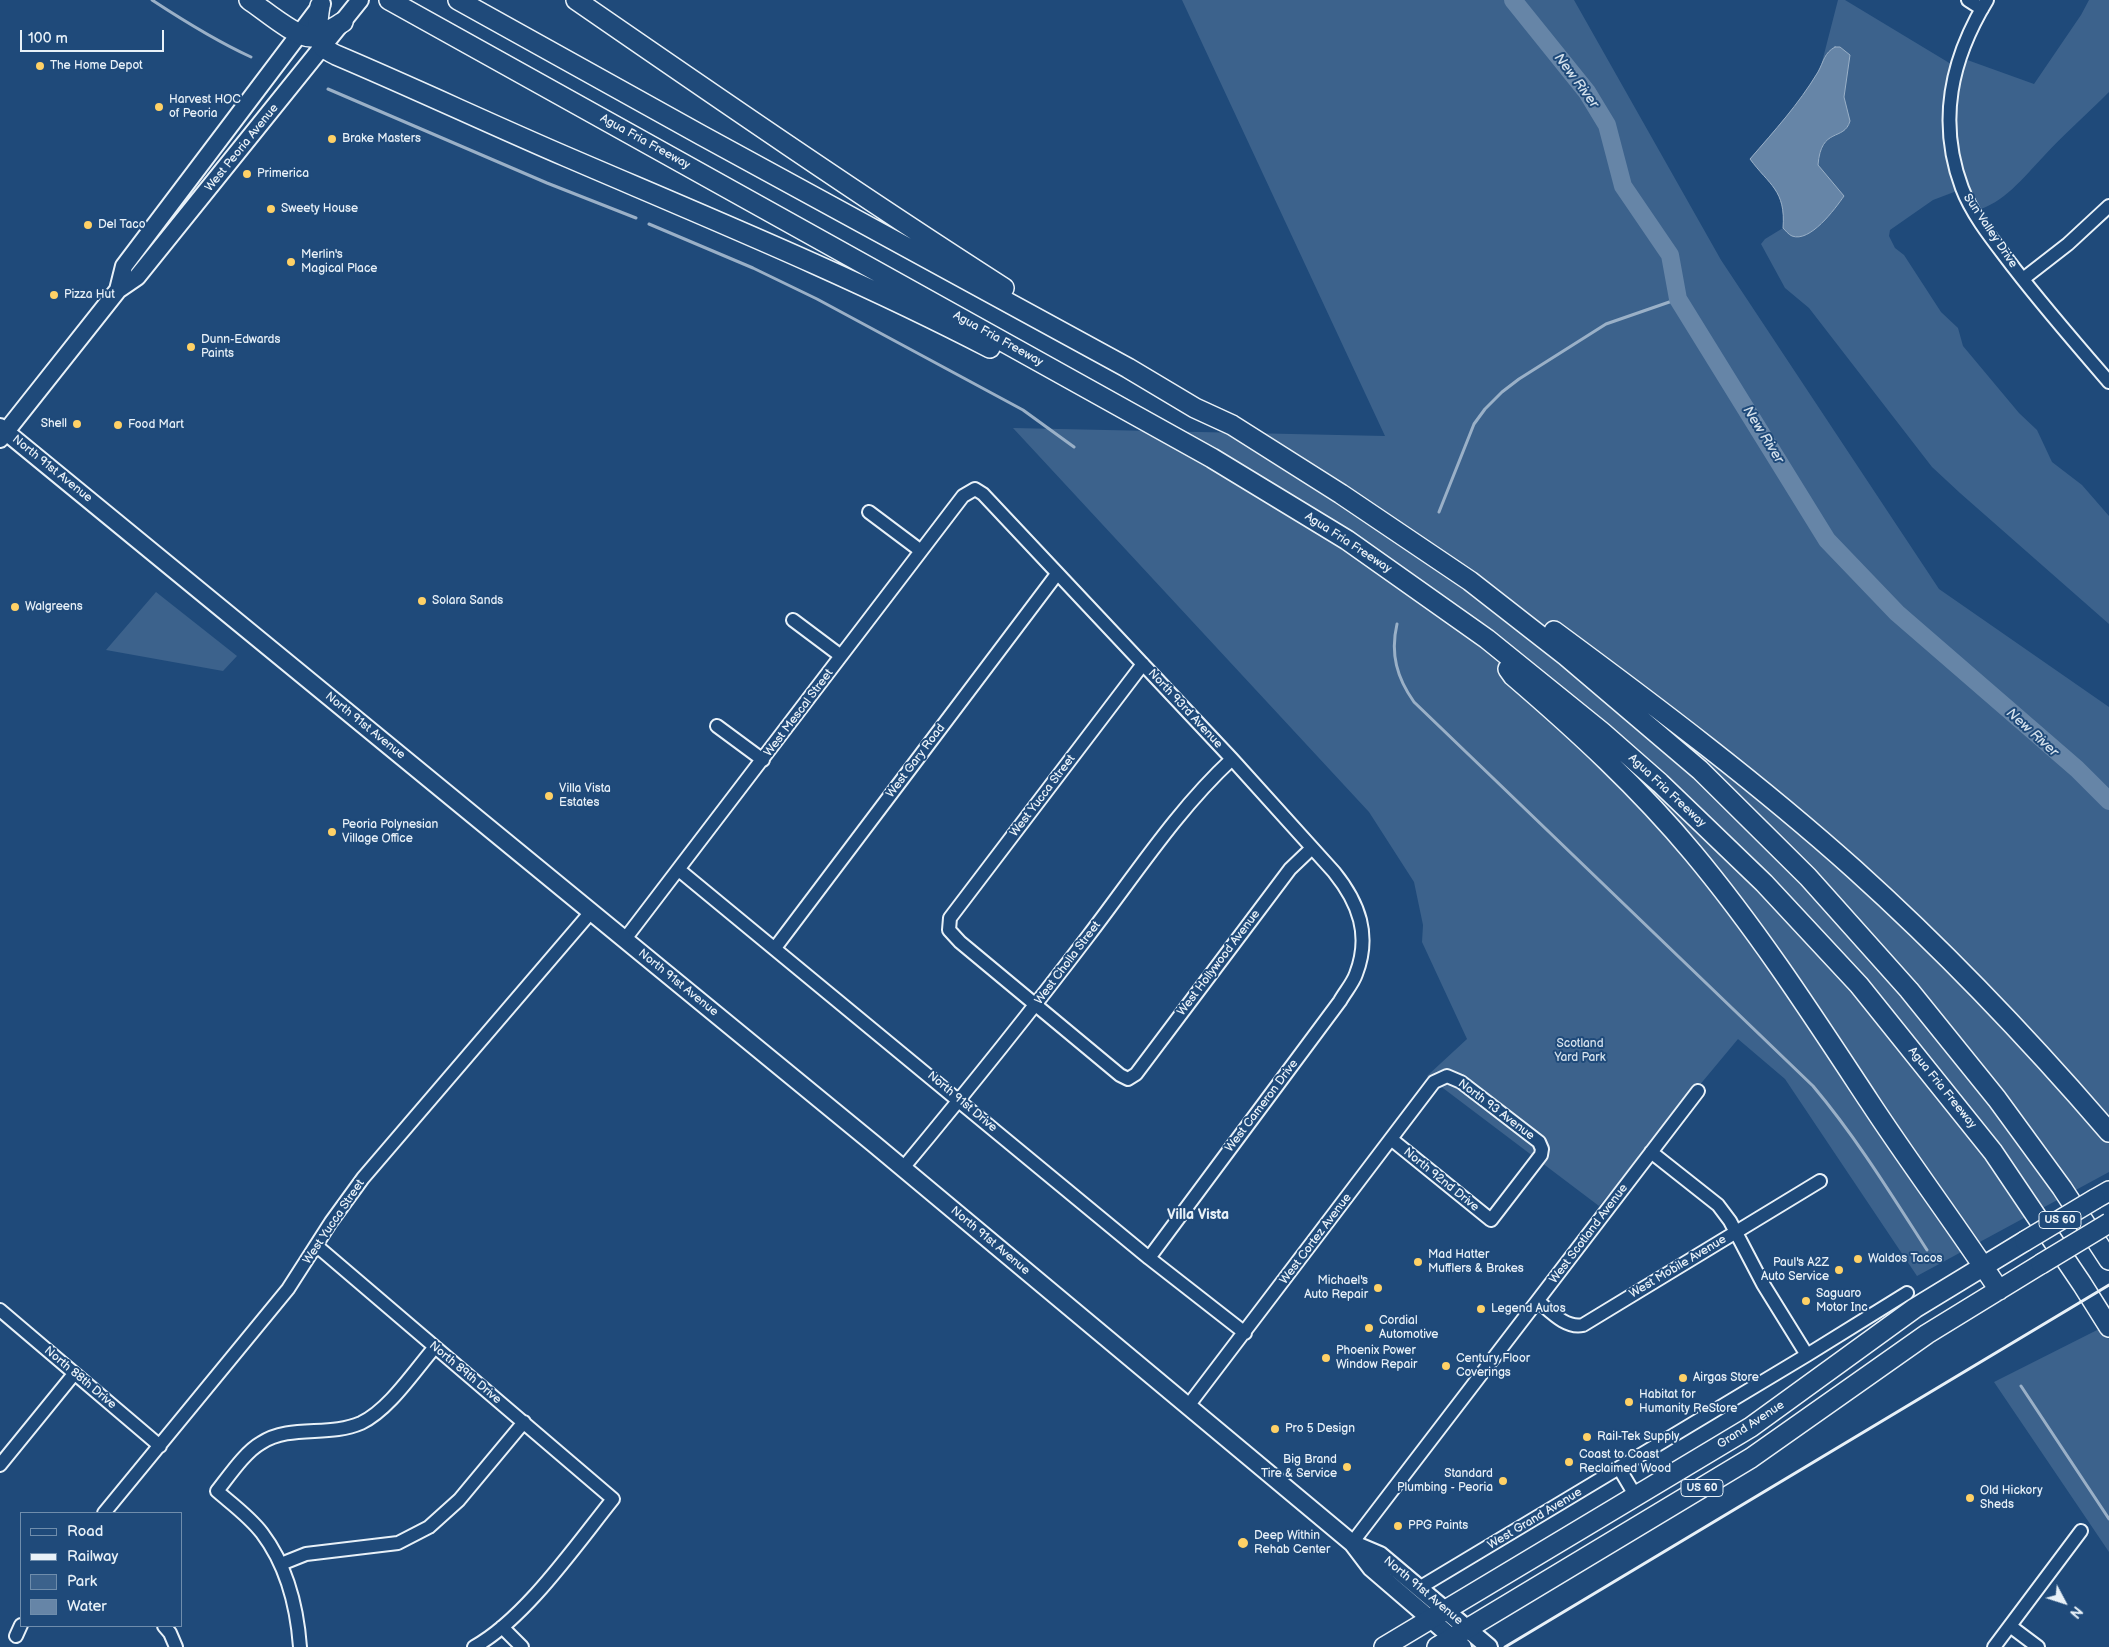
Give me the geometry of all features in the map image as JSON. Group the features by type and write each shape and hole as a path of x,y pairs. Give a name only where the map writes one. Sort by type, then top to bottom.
{"highway":[{"path":"250,0 300,34 321,41 336,55 472,116 765,242 914,310 1046,378 1171,448 1212,458"},
{"name":"Agua Fria Freeway","path":"390,0 1212,458 1347,540 1487,639 1602,732 1660,783 1764,883 1855,981 1993,1152 2109,1327"},
{"path":"458,0 1128,368 1195,408 1232,425 1349,499 1470,581 1507,612 1566,656 1700,770 1808,878 1909,990 1997,1099 2062,1188 2109,1260"},
{"path":"576,0 891,216 1020,298 1200,398 1232,425"},
{"path":"321,41 323,3"},
{"path":"321,41 343,22"},
{"path":"1507,612 1549,628 1587,655 1655,706 1854,869 1962,972 2030,1043 2109,1132"},
{"path":"1487,639 1513,676 1570,725 1619,773 1658,813 1730,897 1762,940 1869,1101 1999,1290"},
{"name":"Grand Avenue","path":"1384,1647 1751,1427 1915,1308 2102,1195"},
{"name":"US 60","path":"1455,1640 1751,1458 1927,1334 2109,1223"}],"main road":[{"path":"343,22 360,0"},
{"name":"West Peoria Avenue","path":"118,290 124,266 323,3"},
{"name":"West Peoria Avenue","path":"2,432 118,290 138,277 200,200 321,41"},
{"path":"200,200 197,184 228,140 234,122"},
{"name":"North 91st Avenue","path":"2,432 903,1168 1352,1544 1371,1568 1438,1615"},
{"name":"North 91st Avenue","path":"1352,1544 1380,1555 1419,1588 1455,1640 1489,1647"}],"street":[{"path":"1968,0 1985,5"},
{"name":"Sun Valley Drive","path":"1985,5 1959,57 1952,81 1950,140 1962,189 1997,245 2023,279 2108,379"},
{"path":"2023,279 2068,244 2109,206"},
{"name":"West Mescal Street","path":"625,939 963,496 975,489"},
{"name":"North 93rd Avenue","path":"975,489 983,494 1232,759 1347,888 1362,921 1363,947"},
{"path":"869,512 921,551"},
{"name":"West Gary Road","path":"775,948 1057,574"},
{"path":"793,620 842,656"},
{"name":"West Yucca Street","path":"1036,1005 960,942 950,930 950,918 1143,664"},
{"path":"717,726 763,760"},
{"name":"West Cholla Street","path":"903,1168 1036,1005 1182,812 1208,780 1232,759"},
{"name":"West Hollywood Avenue","path":"1036,1005 1120,1075 1128,1078 1136,1074 1290,869 1312,848"},
{"name":"North 91st Drive","path":"679,870 1149,1258 1245,1333"},
{"name":"West Yucca Street","path":"105,1512 288,1290 318,1247 331,1222 363,1178 591,912"},
{"name":"West Cameron Drive","path":"1149,1258 1340,1001 1356,975 1363,947"},
{"name":"West Cortez Avenue","path":"1188,1406 1392,1140 1434,1082 1447,1076"},
{"name":"North 93 Avenue","path":"1447,1076 1461,1082 1539,1142 1542,1149 1541,1154 1491,1220"},
{"name":"West Scotland Avenue","path":"1352,1544 1698,1091"},
{"name":"North 92nd Drive","path":"1392,1140 1491,1220"},
{"path":"1651,1152 1718,1205 1736,1232 1764,1284 1807,1355"},
{"name":"West Mobile Avenue","path":"1538,1301 1567,1324 1575,1327 1583,1325 1820,1181"},
{"name":"North 89th Drive","path":"318,1247 613,1499 527,1604 502,1627"},
{"name":"West Grand Avenue","path":"1419,1588 1807,1355 1907,1292"},
{"name":"North 88th Drive","path":"0,1310 160,1446"},
{"path":"300,1647 292,1592 281,1564 261,1532 217,1491 252,1449 274,1436 348,1427 362,1422 380,1409 435,1347"},
{"path":"0,1465 74,1374"},
{"path":"281,1564 306,1554 398,1543 429,1527 458,1500 524,1422"},
{"path":"1619,1468 1635,1495"},
{"path":"1994,1647 2081,1531"},
{"path":"2010,1626 2038,1647"},
{"path":"165,1627 170,1633 176,1647"},
{"path":"474,1647 502,1627 522,1647"}],"green space":[{"name":"Scotland Yard Park","path":"1182,0 1574,0 1721,260 1939,589 2109,707 2109,1172 1917,1276 1785,1079 1738,1039 1599,1206 1427,1076 1467,1039 1422,942 1423,925 1414,882 1369,812 1013,428 1385,436"},
{"path":"1838,0 1845,0 1956,67 1959,57 2034,84 2081,15 2089,0 2109,0 2109,92 2020,181 1995,202 1975,211 1962,189 1933,200 1890,230 1889,236 1895,248 1904,255 1941,312 1958,328 1963,346 2019,413 2037,430 2052,462 2082,485 2109,516 2109,624 1932,467 1809,308 1785,288 1761,244 1765,239 1783,228 1782,205 1775,189 1750,159 1802,98 1821,66"},
{"path":"156,592 237,656 223,671 106,650"},
{"path":"2109,1324 2109,1552 1994,1382"}],"water":[{"path":"1835,47 1840,47 1850,55 1844,97 1850,121 1843,131 1828,139 1823,145 1818,165 1844,196 1814,230 1799,237 1792,236 1783,228 1782,205 1779,196 1770,182 1750,159 1794,106 1818,72 1826,55"}],"waterway":[{"path":"152,0 200,30 251,57"},
{"name":"New River","path":"1513,0 1587,92 1607,125 1623,186 1670,255 1678,299 1827,540 1897,613 2077,769 2109,801"},
{"path":"328,89 547,183 636,218"},
{"path":"649,224 753,268 817,299 1023,410 1074,447"},
{"path":"1439,512 1474,424 1485,409 1502,392 1519,379 1606,324 1678,299"},
{"path":"1397,624 1394,645 1396,665 1403,684 1414,702 1813,1086 1858,1146 1927,1250"},
{"path":"2021,1386 2109,1519"}],"railway":[{"path":"1505,1647 2109,1285"}],"place":[{"name":"The Home Depot","path":"40,66"},
{"name":"Harvest HOC of Peoria","path":"159,107"},
{"name":"Brake Masters","path":"332,139"},
{"name":"Primerica","path":"247,174"},
{"name":"Sweety House","path":"271,209"},
{"name":"Del Taco","path":"88,225"},
{"name":"Merlin's Magical Place","path":"291,262"},
{"name":"Pizza Hut","path":"54,295"},
{"name":"Dunn-Edwards Paints","path":"191,347"},
{"name":"Shell","path":"77,424"},
{"name":"Food Mart","path":"118,425"},
{"name":"Solara Sands","path":"422,601"},
{"name":"Walgreens","path":"15,607"},
{"name":"Villa Vista Estates","path":"549,796"},
{"name":"Peoria Polynesian Village Office","path":"332,832"},
{"name":"Waldos Tacos","path":"1858,1259"},
{"name":"Mad Hatter Mufflers & Brakes","path":"1418,1262"},
{"name":"Paul's A2Z Auto Service","path":"1839,1270"},
{"name":"Michael's Auto Repair","path":"1378,1288"},
{"name":"Saguaro Motor Inc","path":"1806,1301"},
{"name":"Legend Autos","path":"1481,1309"},
{"name":"Cordial Automotive","path":"1369,1328"},
{"name":"Phoenix Power Window Repair","path":"1326,1358"},
{"name":"Century Floor Coverings","path":"1446,1366"},
{"name":"Airgas Store","path":"1683,1378"},
{"name":"Habitat for Humanity ReStore","path":"1629,1402"},
{"name":"Pro 5 Design","path":"1275,1429"},
{"name":"Rail-Tek Supply","path":"1587,1437"},
{"name":"Coast to Coast Reclaimed Wood","path":"1569,1462"},
{"name":"Big Brand Tire & Service","path":"1347,1467"},
{"name":"Standard Plumbing - Peoria","path":"1503,1481"},
{"name":"Old Hickory Sheds","path":"1970,1498"},
{"name":"PPG Paints","path":"1398,1526"},
{"name":"Deep Within Rehab Center","path":"1243,1543"}],"district":[{"name":"Villa Vista","path":"1198,1215"}]}
